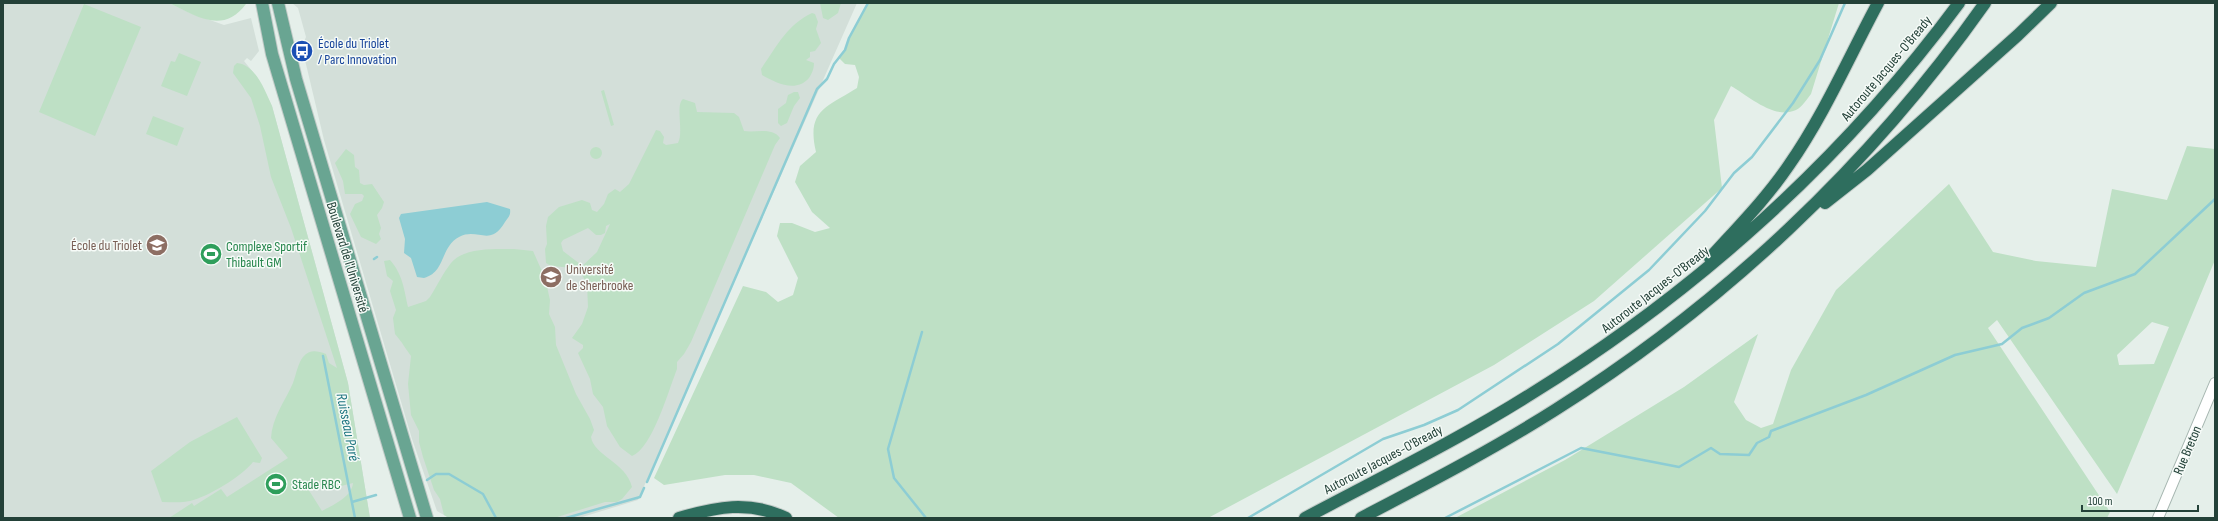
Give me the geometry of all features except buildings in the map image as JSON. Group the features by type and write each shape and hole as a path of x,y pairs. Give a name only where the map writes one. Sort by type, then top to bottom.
{"highway":[{"path":"1684,287 1760,202 1790,163 1818,117 1878,3"},
{"name":"Autoroute Jacques-O'Bready","path":"1305,518 1454,439 1521,401 1597,351 1684,287 1763,220 1834,151 1904,73 1959,3"},
{"path":"1780,238 1840,178 1895,118 1944,58 1985,3"},
{"path":"1361,518 1504,441 1585,391 1678,324 1729,283 1780,238 1867,170 2018,35 2050,3"},
{"path":"678,518 716,508 741,506 766,510 786,518"}],"main road":[{"name":"Boulevard de l'Université","path":"262,3 272,54 410,518"},
{"name":"Boulevard de l'Université","path":"278,3 296,78 427,518"}],"street":[{"name":"Rue Breton","path":"2158,518 2215,383"}],"shaded area":[{"name":"École du Triolet","path":"3,3 169,3 190,13 224,25 251,18 259,51 251,61 247,58 244,61 257,77 272,106 348,383 370,518 3,518"},
{"name":"Université de Sherbrooke","path":"292,3 857,3 638,500 579,518 449,518 437,511 412,439 324,140 305,60 304,55 306,55 306,51 303,51 303,44 306,37 298,8"}],"green space":[{"path":"169,3 246,4 228,19 219,21 199,17"},
{"path":"820,3 841,3 838,13 828,20 823,18"},
{"path":"868,3 1839,3 1811,94 1804,103 1796,110 1779,112 1762,106 1731,86 1714,120 1722,188 1594,301 1494,365 1208,518 839,518 791,483 754,475 725,475 664,485 654,478 743,286 766,292 778,302 793,295 798,278 777,236 780,223 792,223 815,232 830,228 812,212 795,182 800,166 816,152 814,127 817,118 828,106 857,88 859,77 855,65 845,64 839,58 845,50 849,38"},
{"path":"84,4 141,27 95,136 39,112"},
{"path":"812,13 815,14 818,22 816,29 821,43 815,51 810,52 810,57 806,60 814,63 813,71 809,78 804,83 792,86 773,81 762,75 761,69 783,37 803,18"},
{"path":"179,53 201,62 187,96 161,86 171,61 175,62"},
{"path":"237,63 250,68 263,86 272,106 348,383 370,518 169,518 192,503 194,506 221,489 227,497 288,458 271,438 276,417 293,383 301,360 308,353 314,351 320,352 326,354 329,363 337,368 291,228 271,177 260,126 251,98 233,73 234,66","holes":["303,481 333,488 353,483 352,488 346,496 322,511"]},
{"path":"604,90 614,125 611,126 601,91"},
{"path":"798,92 800,98 794,106 787,123 781,126 778,123 778,109 786,103 788,95"},
{"path":"683,99 695,103 697,112 734,113 739,117 744,131 768,131 780,138 775,145 691,342 677,362 677,369 653,431 639,451 632,456 620,447 607,426 603,407 593,394 590,379 578,353 583,348 583,345 572,338 582,324 588,307 587,284 579,269 597,252 610,224 606,226 605,233 601,235 596,235 588,228 563,240 561,243 563,251 580,264 574,268 551,266 546,263 546,226 548,217 559,207 582,200 590,203 592,210 597,212 604,204 608,194 615,189 620,192 629,184 656,130 660,131 664,137 663,143 666,145 678,143 680,138 679,113"},
{"path":"153,116 184,128 177,146 146,134"},
{"path":"2187,146 2215,149 2215,260 2117,494 1997,320 1988,328 2110,512 2107,518 1455,518 1565,460 1684,387 1758,334 1734,402 1746,420 1761,428 1773,424 1791,370 1836,290 1949,184 1993,252 2036,261 2096,267 2112,189 2167,200","holes":["2152,322 2169,327 2154,364 2119,365 2117,355"]},
{"path":"594,147 598,147 602,153 598,159 594,159 590,155 590,151"},
{"path":"346,149 354,155 355,167 359,170 360,183 364,185 372,184 384,202 377,215 381,228 379,234 381,239 376,244 361,237 350,214 355,204 362,201 364,196 362,194 345,194 343,181 335,163"},
{"path":"514,249 533,251 545,278 550,300 549,314 555,327 556,345 576,394 590,419 594,430 591,437 593,444 623,471 629,478 632,487 622,499 617,502 605,502 554,518 449,518 444,515 440,499 434,490 419,442 419,431 411,415 408,384 411,356 395,334 393,318 396,310 390,291 393,281 387,276 384,261 390,260 398,271 408,307 426,301 451,263 464,254 480,250"},
{"path":"237,417 262,458 260,463 253,462 248,468 215,491 197,499 183,502 162,502 151,471 190,442"}],"water":[{"path":"487,202 510,209 509,216 499,230 489,236 472,234 459,237 453,241 440,265 431,275 424,278 417,277 411,258 404,253 405,239 399,218 401,214"}],"waterway":[{"path":"647,482 817,89 827,79 834,64 845,50 849,38 868,3"},
{"path":"1248,518 1383,439 1424,425 1458,410 1558,344 1649,270 1705,211 1734,173 1752,157 1793,103 1820,60 1845,3"},
{"path":"1445,518 1581,448 1679,467 1711,448 1720,454 1749,455 1757,443 1769,437 1771,431 1866,395 1955,355 2002,344 2022,328 2049,318 2084,293 2135,274 2215,199"},
{"path":"922,332 888,449 894,478 926,518"},
{"name":"Ruisseau Paré","path":"323,356 355,518"},
{"name":"Ruisseau Paré","path":"427,480 436,474 449,474 483,494 496,518"},
{"name":"Ruisseau Paré","path":"566,518 640,497 644,488"},
{"name":"Ruisseau Paré","path":"352,502 376,495"}],"place":[{"name":"École du Triolet / Parc Innovation","path":"302,51"},
{"name":"École du Triolet","path":"157,245"},
{"name":"Complexe Sportif Thibault GM","path":"211,254"},
{"name":"Université de Sherbrooke","path":"551,277"},
{"name":"Stade RBC","path":"276,484"}]}
